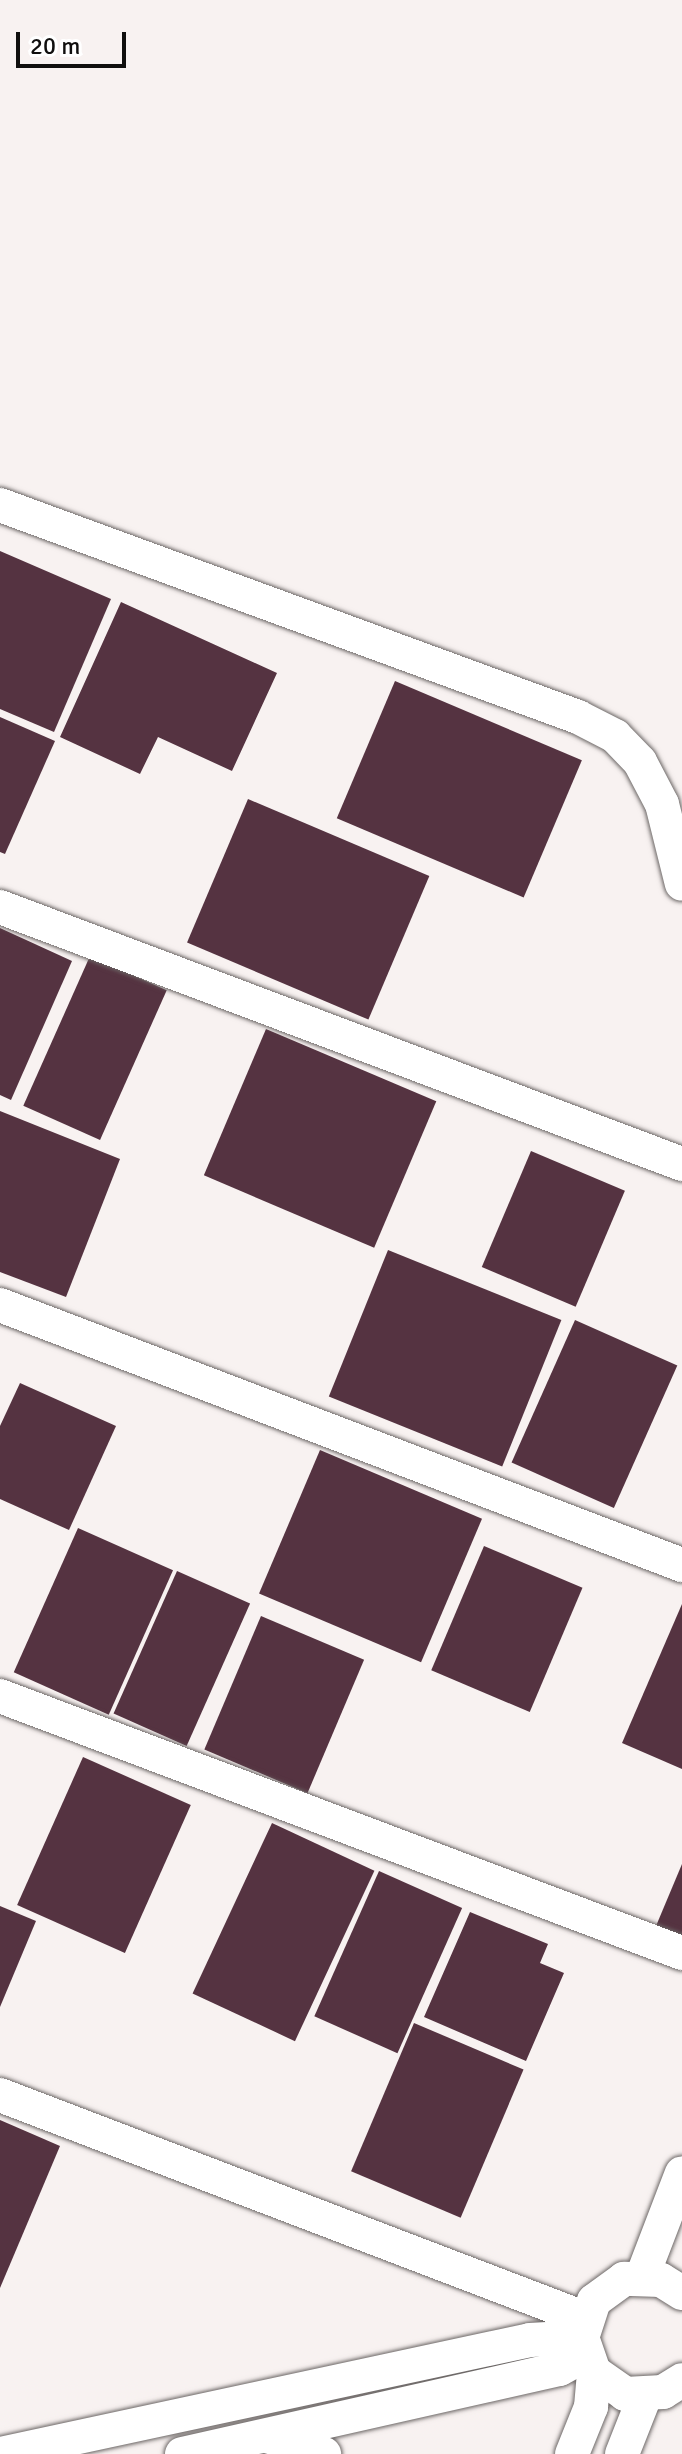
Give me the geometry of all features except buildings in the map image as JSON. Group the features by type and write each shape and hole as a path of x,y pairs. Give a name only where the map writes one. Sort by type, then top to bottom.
{"street":[{"path":"0,505 564,712 615,736 640,762 662,804 682,884"},
{"path":"0,907 682,1164"},
{"path":"0,1305 682,1565"},
{"path":"0,1696 682,1953"},
{"path":"0,2095 586,2346 625,2394 645,2396 663,2392 682,2380"},
{"path":"642,2277 682,2173"},
{"path":"572,2454 591,2407 586,2346 607,2288 642,2277 681,2286"},
{"path":"0,2454 530,2340 586,2346"},
{"path":"182,2454 560,2369 586,2346"},
{"path":"622,2454 645,2396"},
{"path":"263,2435 324,2454"}]}
